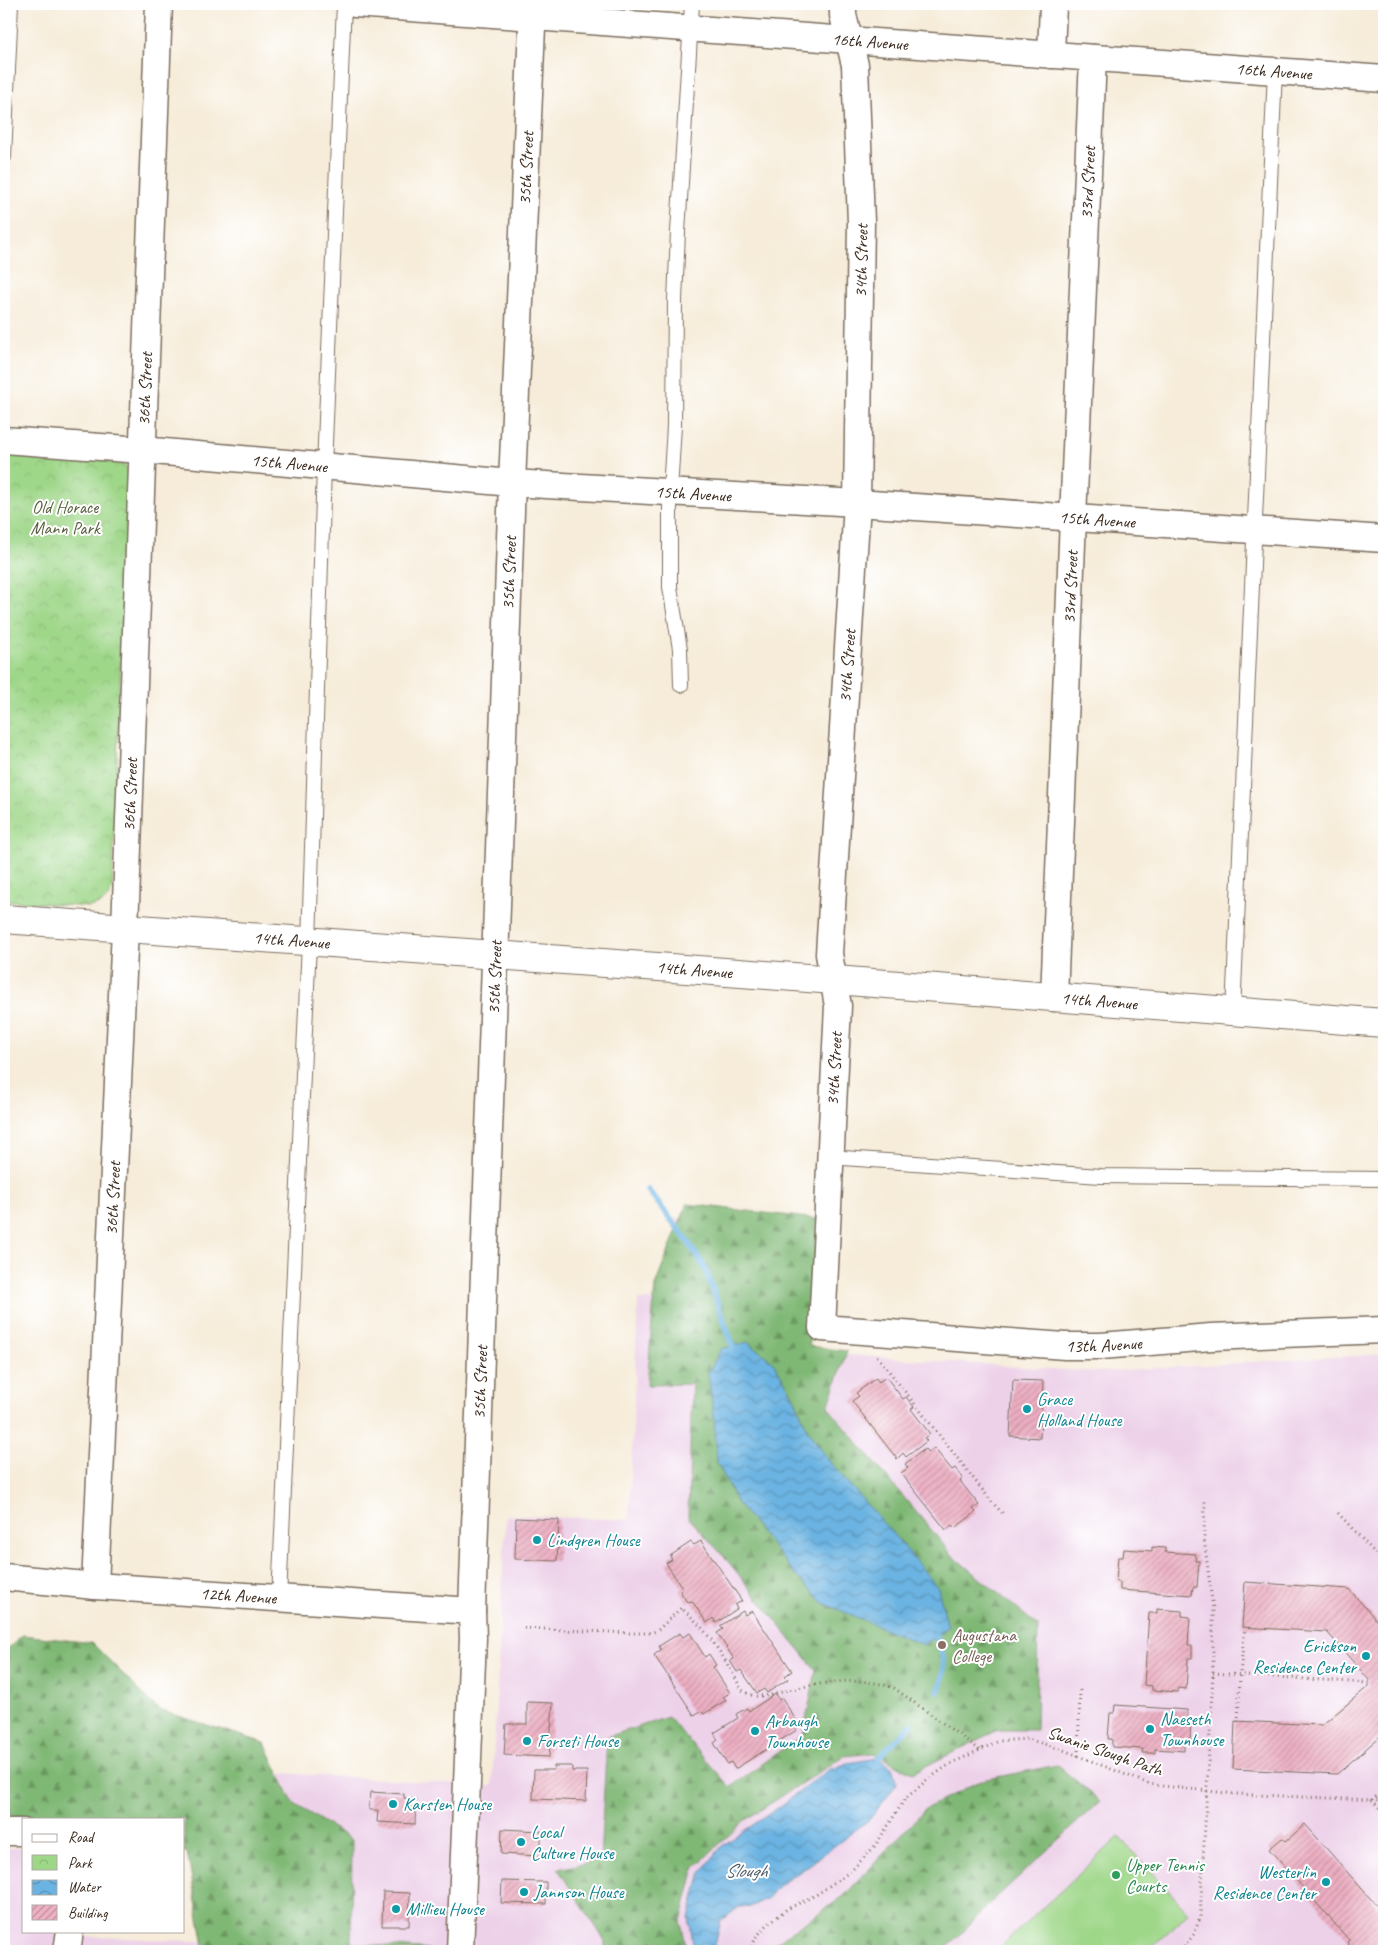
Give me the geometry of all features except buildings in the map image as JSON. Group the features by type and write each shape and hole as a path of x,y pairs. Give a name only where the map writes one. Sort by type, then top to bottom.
{"street":[{"name":"36th Street","path":"95,1586 125,929 159,4"},
{"name":"16th Avenue","path":"355,4 691,16 850,40 1384,79"},
{"name":"34th Street","path":"822,1328 838,1006 829,954 857,502 861,222 855,65 843,15 843,4"},
{"path":"1051,55 1053,4"},
{"name":"35th Street","path":"460,1951 473,1638 472,1611 512,483 532,11"},
{"name":"33rd Street","path":"1054,998 1093,58"},
{"name":"15th Avenue","path":"4,440 142,450 512,483 857,502 1384,539"},
{"name":"14th Avenue","path":"4,919 309,943 835,980 1384,1023"},
{"name":"13th Avenue","path":"822,1328 1074,1346 1101,1346 1211,1337 1384,1330"},
{"name":"12th Avenue","path":"4,1577 95,1586 472,1611"},
{"path":"4,1832 22,1832"},
{"path":"67,1951 70,1932"}],"lane":[{"path":"4,157 11,4"},
{"path":"279,1598 309,943 324,466 344,4"},
{"path":"681,685 680,649 670,587 670,491 674,426 675,300 678,232 691,16"},
{"path":"1233,1012 1275,71"},
{"path":"829,1157 1101,1176 1384,1180"}],"path":[{"path":"875,1332 876,1355 1005,1516"},
{"path":"1181,1951 1194,1934 1200,1918 1205,1792 1213,1673 1213,1609 1204,1539 1205,1502"},
{"path":"1338,1513 1384,1563"},
{"path":"524,1628 650,1633 658,1630 682,1608 700,1625 741,1689 747,1694 764,1696 801,1687 830,1683 859,1681 879,1683 894,1688 980,1750"},
{"path":"1238,1722 1240,1674 1245,1627"},
{"path":"1213,1673 1369,1684"},
{"path":"1078,1756 1080,1690"},
{"name":"Swanie Slough Path","path":"750,1951 756,1937 769,1922 787,1909 816,1895 851,1871 876,1846 905,1799 927,1780 950,1764 999,1741 1027,1739 1078,1756 1149,1784 1205,1792 1384,1800"},
{"path":"1384,1790 1372,1800 1384,1813"}],"shaded area":[{"name":"Augustana College","path":"676,1218 813,1227 806,1352 1095,1372 1384,1354 1384,1951 4,1951 4,1848 22,1848 22,1932 56,1932 56,1935 240,1943 248,1771 492,1786 506,1515 629,1520 638,1300 673,1301"}],"green space":[{"name":"Old Horace Mann Park","path":"4,451 118,460 126,466 128,475 112,888 104,902 88,907 4,900"},
{"path":"687,1204 817,1219 809,1346 847,1351 828,1407 954,1557 1038,1626 1036,1730 998,1730 912,1773 874,1753 844,1756 745,1820 695,1867 681,1922 687,1951 605,1951 605,1941 558,1869 600,1860 607,1737 668,1717 730,1787 803,1735 816,1670 726,1559 688,1517 692,1384 647,1385 655,1286"},
{"path":"23,1635 92,1643 159,1710 265,1743 293,1803 352,1840 351,1943 441,1951 205,1951 187,1852 185,1852 185,1818 22,1818 9,1815 4,1777 4,1652"},
{"path":"1057,1765 1100,1801 999,1895 943,1951 768,1951 769,1947 844,1896 925,1809 982,1780"},
{"name":"Upper Tennis Courts","path":"1119,1837 1189,1913 1147,1951 996,1951"}],"water":[{"path":"748,1342 774,1363 793,1395 808,1431 832,1465 938,1588 948,1627 923,1645 825,1604 799,1579 737,1503 717,1462 714,1416 708,1373 721,1349"},
{"name":"Slough","path":"878,1758 892,1767 897,1784 870,1819 804,1869 779,1885 768,1898 752,1906 739,1907 721,1921 715,1951 694,1951 689,1918 701,1873 722,1846 779,1807 828,1770 848,1763"}],"waterway":[{"path":"648,1190 686,1239 705,1268 733,1346"},
{"path":"935,1636 944,1664 943,1677 938,1691"},
{"path":"878,1758 911,1725"}],"place":[{"name":"Grace Holland House","path":"1027,1409"},
{"name":"Lindgren House","path":"537,1540"},
{"name":"Augustana College","path":"942,1645"},
{"name":"Erickson Residence Center","path":"1366,1656"},
{"name":"Naeseth Townhouse","path":"1150,1729"},
{"name":"Arbaugh Townhouse","path":"755,1731"},
{"name":"Forseti House","path":"527,1741"},
{"name":"Karsten House","path":"393,1804"},
{"name":"Local Culture House","path":"521,1842"},
{"name":"Upper Tennis Courts","path":"1116,1875"},
{"name":"Westerlin Residence Center","path":"1326,1882"},
{"name":"Jannson House","path":"524,1892"},
{"name":"Millieu House","path":"396,1909"}]}
